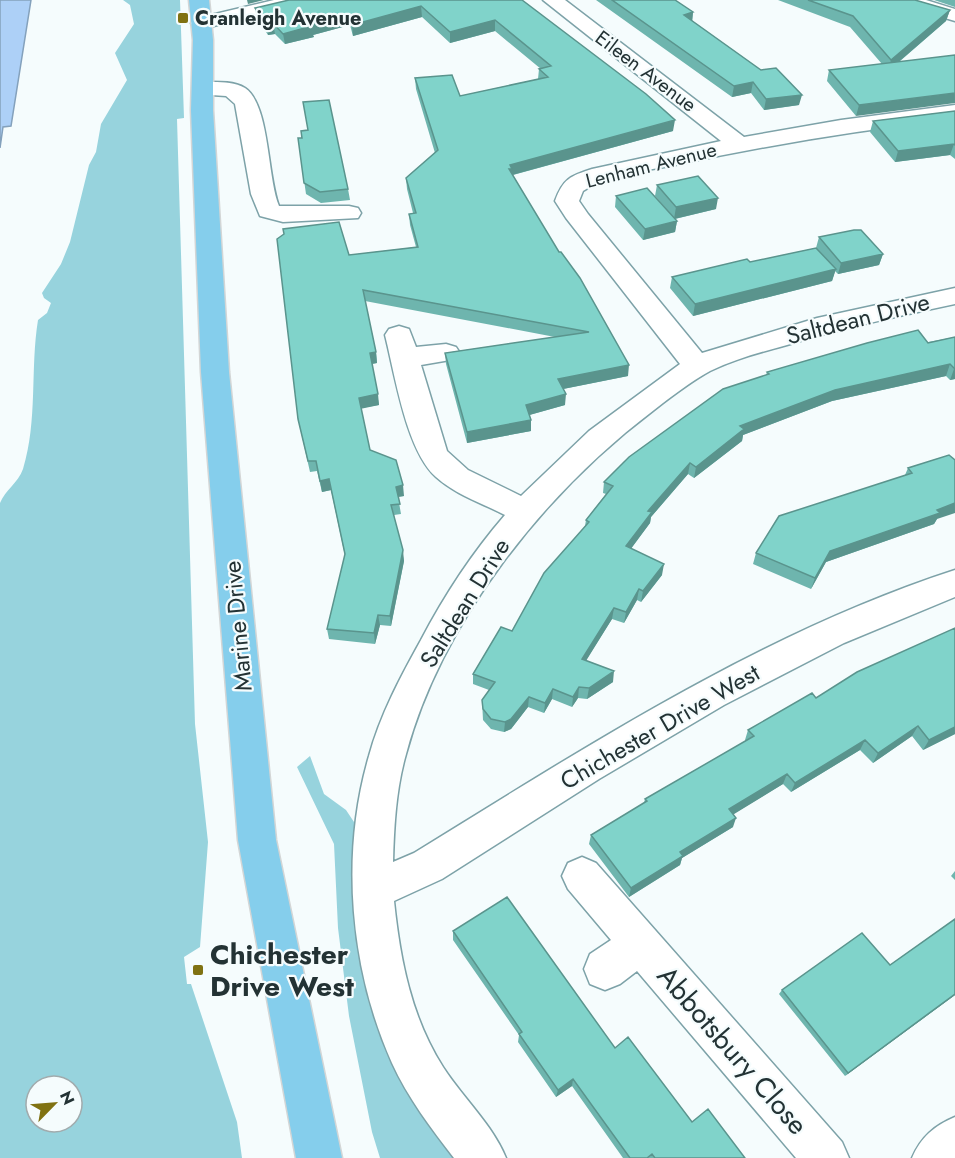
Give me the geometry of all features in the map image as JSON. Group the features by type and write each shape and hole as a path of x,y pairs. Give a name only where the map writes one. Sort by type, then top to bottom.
{"main road":[{"name":"Marine Drive","path":"199,0 215,372 257,840 319,1158"}],"street":[{"path":"201,22 300,0"},
{"name":"Eileen Avenue","path":"553,0 738,144"},
{"path":"905,0 955,15"},
{"path":"204,89 229,89 248,103 258,157 260,187 269,211 283,215 349,213"},
{"name":"Lenham Avenue","path":"698,366 570,208 567,196 572,187 588,179 738,144 834,127 955,112"},
{"name":"Saltdean Drive","path":"483,1158 426,1079 402,1033 390,1000 374,890 375,825 382,777 391,742 441,632 473,580 523,511 593,442 698,366 724,355 809,329 955,296"},
{"path":"446,353 402,347 429,446 437,460 452,475 523,511"},
{"name":"Chichester Drive West","path":"374,890 428,866 613,751 711,694 832,633 955,583"},
{"name":"Abbotsbury Close","path":"582,876 826,1158"},
{"path":"605,969 640,943"},
{"path":"935,1158 955,1140"}],"shaded area":[{"path":"0,0 31,0 11,126 3,127 0,148"},
{"path":"123,0 180,0 184,118 177,119 195,724 208,842 200,947 184,957 187,984 191,984 237,1122 242,1158 0,1158 0,503 21,474 28,451 38,320 47,313 51,303 44,298 42,293 61,264 70,242 89,165 96,152 101,124 127,80 115,53 134,24 130,5"},
{"path":"310,756 324,794 346,810 354,822 357,865 354,910 366,954 457,1158 380,1158 372,1132 349,1016 338,928 334,844 297,767"}],"building":[{"path":"289,0 522,0 646,94 675,120 510,165 512,169 509,169 559,252 580,278 629,365 558,379 566,394 526,405 531,420 467,432 445,353 589,332 363,290 376,352 370,353 378,394 359,398 370,450 396,460 403,485 396,487 400,504 391,505 403,550 390,616 378,615 374,633 327,629 345,554 329,479 320,481 316,461 308,461 298,419 277,239 284,234 283,229 339,222 349,255 418,247 409,214 416,213 406,178 438,150 415,78 452,75 460,96 548,77 539,69 551,66 495,20 450,32 421,6 352,25 349,15 283,34 273,23 267,25 255,8"},
{"path":"612,0 675,0 693,12 684,15 761,70 776,68 802,95 766,99 753,82 734,86"},
{"path":"808,0 915,0 950,10 891,60 853,16"},
{"path":"955,55 955,93 859,105 829,70"},
{"path":"329,100 348,189 320,192 304,183 298,138 302,138 301,131 308,130 303,102"},
{"path":"955,111 955,145 898,151 873,121"},
{"path":"698,176 718,198 676,207 657,185"},
{"path":"647,188 677,221 645,229 616,196"},
{"path":"861,230 883,254 841,263 819,237"},
{"path":"816,248 836,269 695,304 672,277 747,259 750,262"},
{"path":"918,330 928,343 955,337 955,369 950,364 835,390 740,426 744,429 696,467 690,463 648,511 652,512 626,546 664,564 643,591 639,589 626,612 614,608 582,659 614,671 589,688 579,687 573,697 553,689 545,703 529,697 511,719 505,722 491,719 483,709 482,700 495,682 473,674 501,627 512,631 544,573 589,522 586,520 613,486 604,482 629,457 723,389 769,374 767,372"},
{"path":"949,455 955,460 955,503 937,510 940,513 830,551 815,578 756,553 779,516 912,473 908,468"},
{"path":"955,628 955,727 929,740 918,726 878,753 865,740 795,783 787,774 729,809 736,818 680,852 683,856 631,888 591,835 647,801 645,799 754,736 748,730 812,693 816,698 857,672"},
{"path":"507,897 615,1048 628,1037 692,1122 708,1109 745,1158 655,1158 652,1154 647,1158 630,1158 573,1079 558,1090 519,1034 522,1032 453,931"},
{"path":"955,919 955,994 848,1073 782,990 862,933 890,965"}],"place":[{"name":"Cranleigh Avenue","path":"183,18"},
{"name":"Chichester Drive West","path":"198,970"}]}
